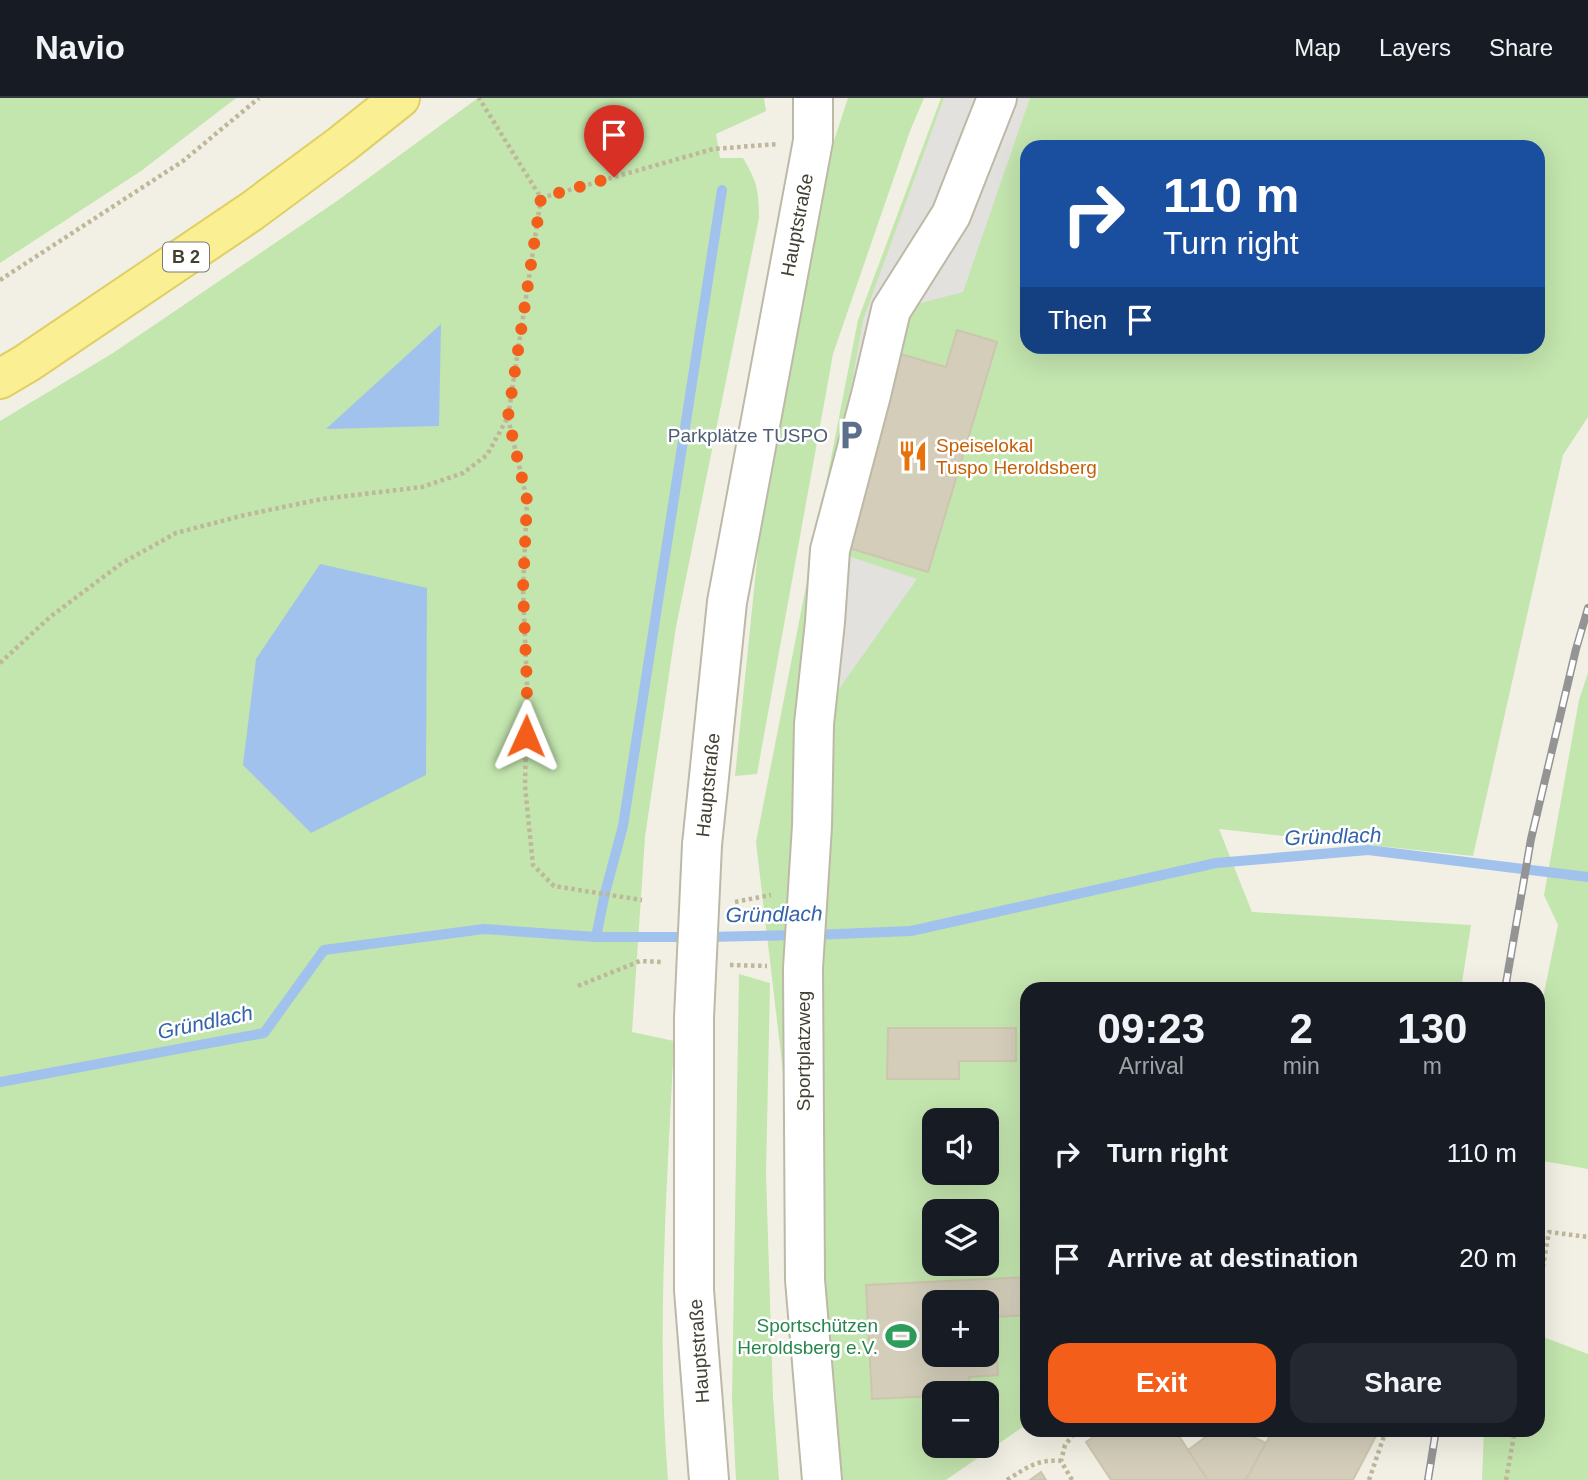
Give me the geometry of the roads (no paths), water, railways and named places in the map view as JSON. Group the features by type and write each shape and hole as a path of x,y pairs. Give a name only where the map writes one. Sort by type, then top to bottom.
{"main road":[{"name":"B 2","path":"0,379 49,349 252,211 400,98"}],"street":[{"name":"Hauptstraße","path":"709,1480 694,1290 694,1018 702,845 727,602 813,141 814,98"},
{"name":"Sportplatzweg","path":"822,1480 806,1280 803,968 812,826 814,724 830,550 891,310 951,215 997,98"}],"water":[{"path":"441,324 439,426 326,429"},
{"path":"320,564 427,588 426,775 311,833 243,765 256,659"}],"waterway":[{"path":"596,937 623,826 722,190"},
{"name":"Gründlach","path":"813,935 911,931 1216,863 1368,850 1588,877"},
{"name":"Gründlach","path":"0,1082 264,1033 324,950 484,929 596,937 690,937"},
{"name":"Gründlach","path":"705,937 798,935"}],"railway":[{"path":"1506,982 1531,839 1588,608"},
{"path":"1428,1480 1435,1437"}],"place":[{"name":"Parkplätze TUSPO","path":"851,435"},
{"name":"Speiselokal Tuspo Heroldsberg","path":"913,456"},
{"name":"Sportschützen Heroldsberg e.V.","path":"901,1336"}]}
